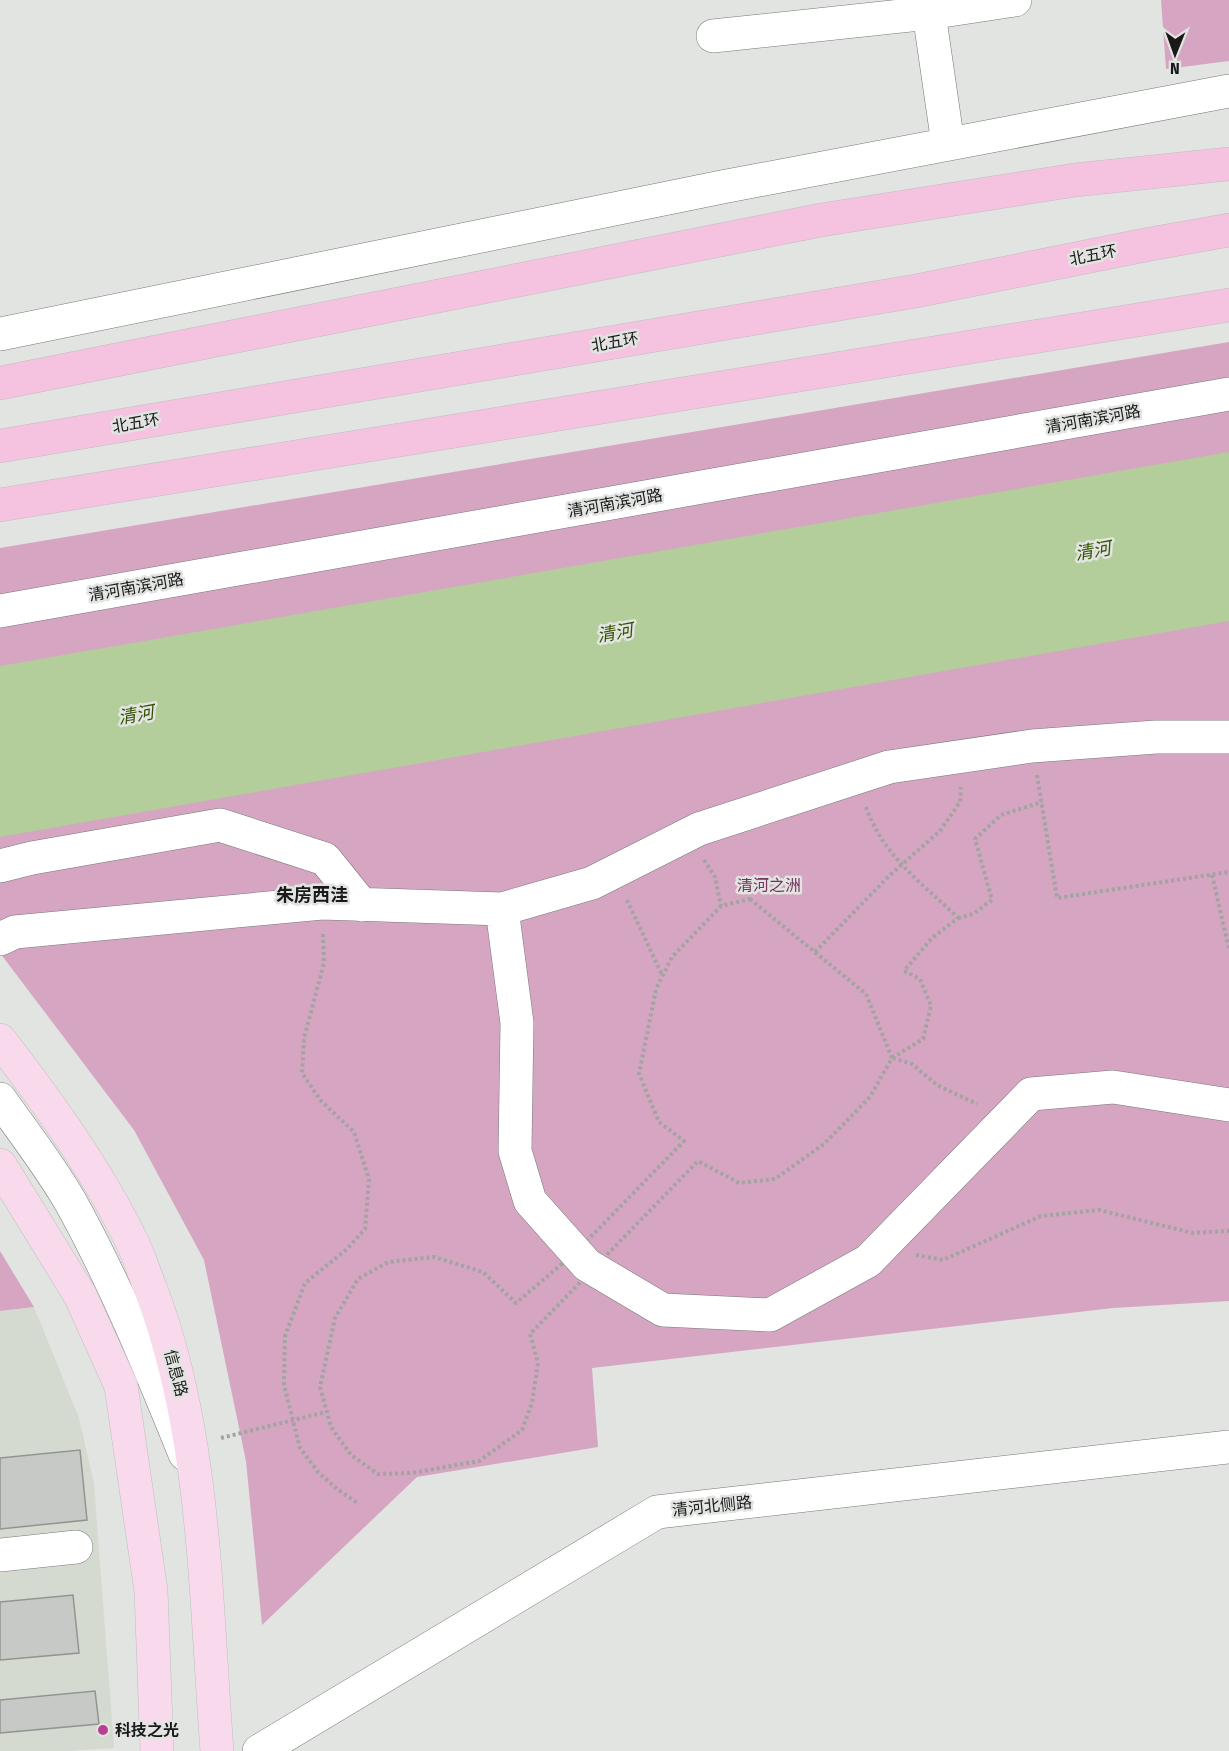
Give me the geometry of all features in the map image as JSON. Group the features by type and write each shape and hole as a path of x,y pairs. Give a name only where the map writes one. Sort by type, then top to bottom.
{"highway":[{"path":"0,383 821,220 1075,180 1229,164"},
{"name":"北五环","path":"0,446 916,291 1229,230"},
{"path":"0,505 1229,305"}],"main road":[{"name":"信息路","path":"0,1040 98,1178 134,1245 161,1317 183,1400 197,1484 217,1751"},
{"path":"0,1165 80,1295 121,1386 151,1591 157,1751"}],"street":[{"path":"713,36 929,13 1015,0"},
{"path":"929,13 948,144"},
{"path":"0,334 722,187 1229,91"},
{"name":"清河南滨河路","path":"0,611 1229,394"},
{"path":"0,939 15,932 322,903 502,909 592,883 699,829 889,767 1032,746 1156,737 1229,737"},
{"path":"0,866 32,858 220,825 325,859 362,904"},
{"path":"502,909 517,1023 515,1151 530,1201 584,1260 663,1310 770,1315 868,1261 1031,1094 1113,1087 1229,1106"},
{"path":"0,1100 39,1152 69,1201 101,1263 141,1344 197,1484"},
{"path":"101,1263 113,1323 121,1386"},
{"name":"清河北侧路","path":"259,1751 657,1512 1229,1447"},
{"path":"0,1555 76,1547"}],"path":[{"path":"1032,746 1057,898 1229,872"},
{"path":"815,952 902,865 940,831 960,802 963,756"},
{"path":"856,778 873,828 895,859 958,918"},
{"path":"892,1058 866,994 750,899 721,906 672,957 656,989 639,1074 659,1122 684,1141 584,1260 531,1334 538,1363 531,1403 522,1430 479,1461 412,1473 378,1473 351,1455 331,1427 320,1387 335,1318 358,1279 388,1262 434,1257 483,1272 516,1303 584,1260 698,1161 738,1183 775,1179 824,1144 870,1097 892,1058 922,1039 931,1006 920,979 904,971 931,939 958,918 973,914 992,900 975,839 1001,815 1042,802"},
{"path":"688,835 715,877 721,906"},
{"path":"608,875 625,897 663,975"},
{"path":"1212,875 1229,949"},
{"path":"322,903 324,963 304,1038 302,1073 321,1101 354,1132 369,1179 365,1229 347,1250 305,1283 285,1336 284,1385 291,1420 300,1448 318,1472 359,1504"},
{"path":"892,1058 912,1064 937,1085 977,1104 1002,1124"},
{"path":"883,1246 943,1260 1041,1216 1098,1210 1193,1233 1229,1231"},
{"path":"190,1444 326,1412"}],"shaded area":[{"path":"34,1307 79,1418 94,1484 114,1748 0,1751 0,1311"}],"green space":[{"path":"1161,0 1229,0 1229,61 1166,69"},
{"name":"清河之洲","path":"1229,342 1229,1301 1113,1308 592,1368 598,1447 417,1477 262,1625 246,1461 204,1260 134,1130 0,953 0,548"},
{"path":"0,1251 34,1307 0,1311"}],"water":[{"name":"清河","path":"1229,452 1229,621 0,837 0,666"}],"building":[{"path":"80,1450 87,1520 0,1529 0,1458"},
{"path":"73,1595 79,1653 0,1660 0,1602"},
{"path":"95,1691 99,1724 0,1733 0,1700"}],"place":[{"name":"科技之光","path":"103,1730"}],"district":[{"name":"朱房西洼","path":"312,895"}]}
